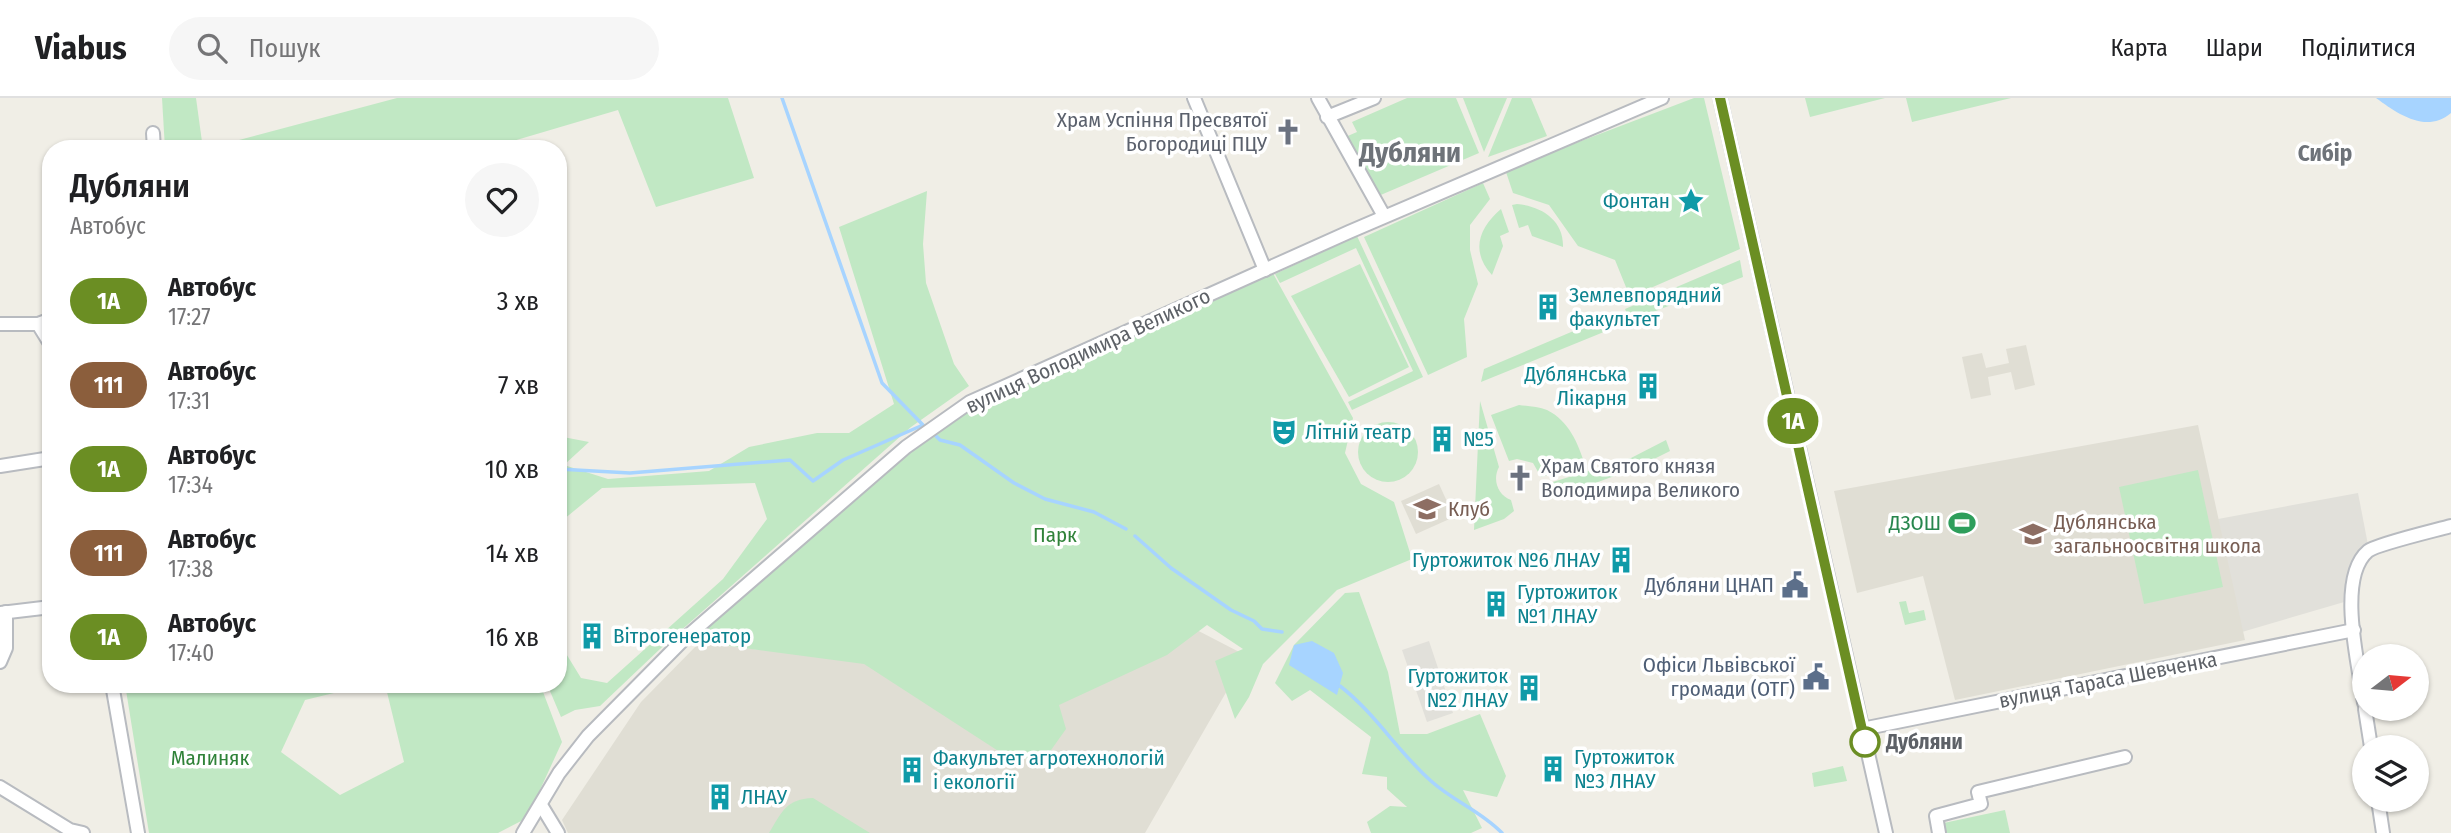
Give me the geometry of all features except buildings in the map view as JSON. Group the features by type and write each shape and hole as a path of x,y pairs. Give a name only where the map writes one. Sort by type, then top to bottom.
{"street":[{"path":"1194,98 1265,270"},
{"path":"1318,98 1384,216"},
{"path":"1327,117 1374,98"},
{"name":"вулиця Володимира Великого","path":"523,833 559,773 588,736 683,640 906,447 971,402 1384,216 1662,98"},
{"path":"1720,98 1886,833"},
{"path":"153,134 153,140"},
{"path":"0,324 42,322"},
{"path":"0,466 42,459"},
{"path":"2356,644 2351,600 2357,568 2369,550 2451,526"},
{"path":"0,662 6,648 3,613 42,608"},
{"name":"вулиця Тараса Шевченка","path":"1862,729 2354,630"},
{"path":"114,693 138,833"},
{"path":"1939,833 1936,816 1981,804 1978,792 2125,757"},
{"path":"0,787 70,830 83,833"},
{"path":"541,805 558,833"},
{"path":"2380,812 2383,833"}],"shaded area":[{"path":"2026,345 2035,385 2015,390 2011,372 1988,377 1991,395 1971,399 1962,357 1982,353 1986,368 2009,363 2006,349"},
{"name":"Дублянська загальноосвітня школа","path":"2198,425 2245,640 1955,700 1923,576 1857,593 1834,491"},
{"name":"Клуб","path":"1439,484 1454,517 1416,534 1401,501"},
{"path":"2358,493 2369,550 2351,600 2242,632 2218,519"},
{"path":"1098,579 1247,656 1145,833 568,833 562,820 641,702 699,643 870,662"},
{"path":"1429,641 1453,713 1427,722 1402,650"}],"green space":[{"path":"162,98 196,98 202,140 164,140"},
{"path":"397,98 728,98 754,178 656,207 618,110 516,140 239,140"},
{"path":"1407,98 1456,98 1479,153 1376,197 1343,138 1357,132 1352,122"},
{"path":"1463,98 1507,98 1484,152"},
{"path":"1512,98 1531,98 1547,136 1488,157"},
{"path":"1694,98 1704,98 1740,249 1630,297 1615,260 1578,246 1549,205 1513,193 1506,172"},
{"path":"1805,98 1885,98 1810,117"},
{"path":"1906,98 2011,98 1912,122"},
{"path":"1483,183 1490,199 1470,225 1470,250 1478,284 1464,319 1467,357 1428,375 1364,237"},
{"path":"927,191 923,244 926,283 954,364 969,386 911,427 660,649 600,706 575,710 561,717 551,693 567,693 567,655 581,678 607,683 723,579 767,519 755,483 602,488 567,517 567,466 608,479 709,471 749,447 817,433 849,433 894,404 839,227"},
{"path":"1512,205 1542,211 1549,216 1560,229 1563,247 1532,236 1528,225 1519,228"},
{"path":"1501,209 1509,232 1500,236 1503,246 1492,275 1481,257 1480,240 1487,224"},
{"path":"1357,236 1423,377 1352,410 1348,402 1413,371 1356,248 1280,283 1275,274"},
{"path":"1740,260 1743,277 1630,321 1625,309"},
{"path":"1360,264 1409,367 1349,397 1291,296"},
{"name":"Парк","path":"1270,268 1353,418 1345,453 1361,484 1394,502 1412,559 1337,590 1263,664 1249,697 1235,719 1215,661 1243,649 1207,625 1167,655 1059,705 1066,729 1044,760 1006,756 864,664 683,640 906,447 970,402"},
{"path":"1616,313 1621,325 1481,382 1484,369"},
{"path":"1480,401 1499,467 1496,477 1498,486 1503,495 1511,500 1514,511 1504,519 1474,530"},
{"path":"1519,405 1547,410 1561,420 1576,441 1585,465 1541,477 1533,463 1517,459 1509,461 1491,415"},
{"path":"1388,422 1405,427 1413,435 1418,452 1413,469 1405,477 1388,482 1371,477 1363,469 1358,452 1363,435 1371,427"},
{"path":"567,438 589,442 567,462"},
{"path":"1666,440 1670,451 1636,468 1552,499 1543,485 1631,458"},
{"path":"2198,470 2223,587 2144,604 2119,487"},
{"path":"1359,592 1388,672 1400,734 1427,734 1480,714 1506,776 1497,797 1463,790 1482,828 1471,833 1371,833 1367,822 1390,806 1407,807 1387,789 1387,777 1362,774 1371,737 1310,690 1292,701 1275,683 1294,645 1345,593"},
{"path":"1906,601 1909,613 1924,610 1926,620 1905,625 1899,602"},
{"name":"Малиняк","path":"126,693 334,693 305,700 281,752 340,795 404,762 387,693 543,693 562,742 527,818 498,833 149,833"},
{"path":"1843,766 1847,781 1814,787 1812,773"},
{"path":"813,798 870,833 769,833 791,804"},
{"path":"2005,810 2010,833 1941,833 1939,824"}],"water":[{"path":"2376,98 2451,98 2451,113 2442,119 2422,122 2393,110"},
{"path":"1312,641 1334,653 1343,673 1337,695 1289,665 1294,645"}],"waterway":[{"path":"567,470 630,473 790,460 813,481 843,460 923,425 882,383 782,98"},
{"path":"936,436 940,440 960,445 1014,483 1045,499 1094,512 1126,529"},
{"path":"1135,536 1171,568 1231,610 1254,621 1262,629 1282,632"},
{"path":"1340,686 1364,708 1431,781 1502,833"}],"bus line":[{"name":"1А","path":"1720,98 1865,743"}],"place":[{"name":"Храм Успіння Пресвятої Богородиці ПЦУ","path":"1288,132"},
{"name":"Фонтан","path":"1691,201"},
{"name":"Землевпорядний факультет","path":"1548,307"},
{"name":"Дублянська Лікарня","path":"1648,386"},
{"name":"Літній театр","path":"1284,432"},
{"name":"№5","path":"1442,439"},
{"name":"Храм Святого князя Володимира Великого","path":"1520,478"},
{"name":"Клуб","path":"1427,509"},
{"name":"ДЗОШ","path":"1962,523"},
{"name":"Дублянська загальноосвітня школа","path":"2033,534"},
{"name":"Гуртожиток №6 ЛНАУ","path":"1621,560"},
{"name":"Дубляни ЦНАП","path":"1795,585"},
{"name":"Гуртожиток №1 ЛНАУ","path":"1496,604"},
{"name":"Вітрогенератор","path":"592,636"},
{"name":"Офіси Львівської громади (ОТГ)","path":"1816,677"},
{"name":"Гуртожиток №2 ЛНАУ","path":"1529,688"},
{"name":"Дубляни","path":"1865,742"},
{"name":"Гуртожиток №3 ЛНАУ","path":"1553,769"},
{"name":"Факультет агротехнологій і екології","path":"912,770"},
{"name":"ЛНАУ","path":"720,797"}],"district":[{"name":"Дубляни","path":"1410,152"},
{"name":"Сибір","path":"2325,153"}]}
